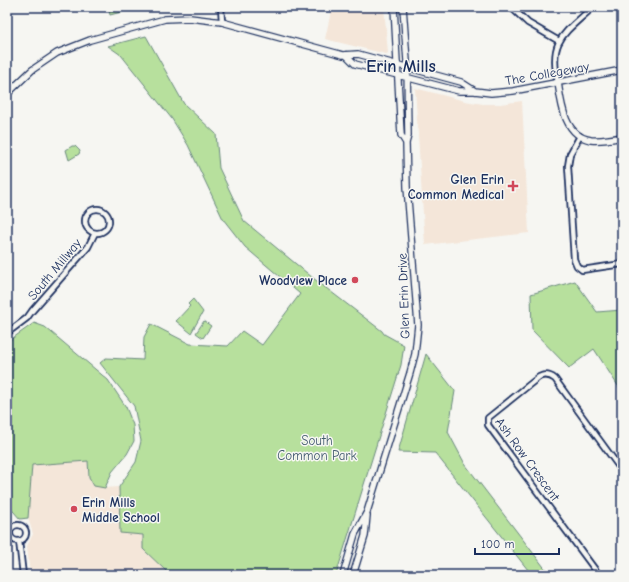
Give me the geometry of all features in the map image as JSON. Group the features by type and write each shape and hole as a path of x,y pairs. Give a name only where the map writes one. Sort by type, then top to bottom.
{"street":[{"path":"221,7 222,22"},
{"name":"Glen Erin Drive","path":"394,7 396,75 401,135 406,144"},
{"name":"Glen Erin Drive","path":"343,575 355,534 367,512 415,354 418,325 408,197 406,144 408,136 407,68 403,7"},
{"path":"511,7 528,23 559,41"},
{"path":"593,7 564,34 559,41 556,50 554,60 563,114 569,125 580,136 589,140 622,137"},
{"name":"The Collegeway","path":"7,94 44,60 70,47 165,19 190,18 222,22 346,55 358,54 460,82 475,91"},
{"name":"The Collegeway","path":"346,55 355,64 407,78 459,91 492,93 513,91 622,70"},
{"path":"580,136 570,154 568,166 574,260 582,270 622,264"},
{"path":"99,209 108,215 109,222 103,232 95,233 86,226 85,219 88,212 99,209"},
{"name":"South Millway","path":"7,332 12,330 30,314 88,247 95,233"},
{"name":"Ash Row Crescent","path":"599,575 488,425 487,419 489,415 539,377 544,375 551,376 555,379 622,471"},
{"name":"Glen Erin Drive","path":"353,575 365,536 367,512"},
{"path":"19,541 23,575"}],"shaded area":[{"path":"332,7 384,7 388,53 386,54 325,39"},
{"path":"415,88 465,101 483,104 500,104 522,101 529,233 425,245"},
{"name":"Erin Mills Middle School","path":"88,461 89,477 105,488 119,487 120,532 143,535 143,549 166,571 167,575 30,575 27,546 33,534 28,518 32,465"}],"green space":[{"path":"108,7 132,7 133,9 110,15"},
{"name":"South Common Park","path":"146,36 184,104 216,134 219,168 244,221 384,334 404,345 401,365 336,575 167,575 166,571 143,549 143,535 120,533 119,487 136,462 141,441 134,406 100,363 106,358 143,360 144,337 151,324 190,344 228,346 242,331 262,345 300,294 245,247 223,219 188,145 172,119 121,55 108,46"},
{"path":"72,146 75,146 80,151 79,154 69,160 66,150"},
{"path":"575,281 597,312 622,310 622,392 594,349 569,368 532,330 531,294"},
{"path":"193,299 203,312 191,333 176,321 190,306 188,304"},
{"path":"204,321 211,326 203,338 196,333"},
{"path":"34,323 45,327 108,380 126,407 133,425 134,441 127,454 112,472 105,488 94,486 89,477 88,461 32,465 28,518 20,519 7,504 7,341"},
{"path":"426,354 455,391 448,432 465,464 550,575 532,575 435,453 398,452"}],"place":[{"name":"Glen Erin Common Medical","path":"513,186"},
{"name":"Woodview Place","path":"355,280"},
{"name":"Erin Mills Middle School","path":"74,509"}],"district":[{"name":"Erin Mills","path":"401,66"}]}
